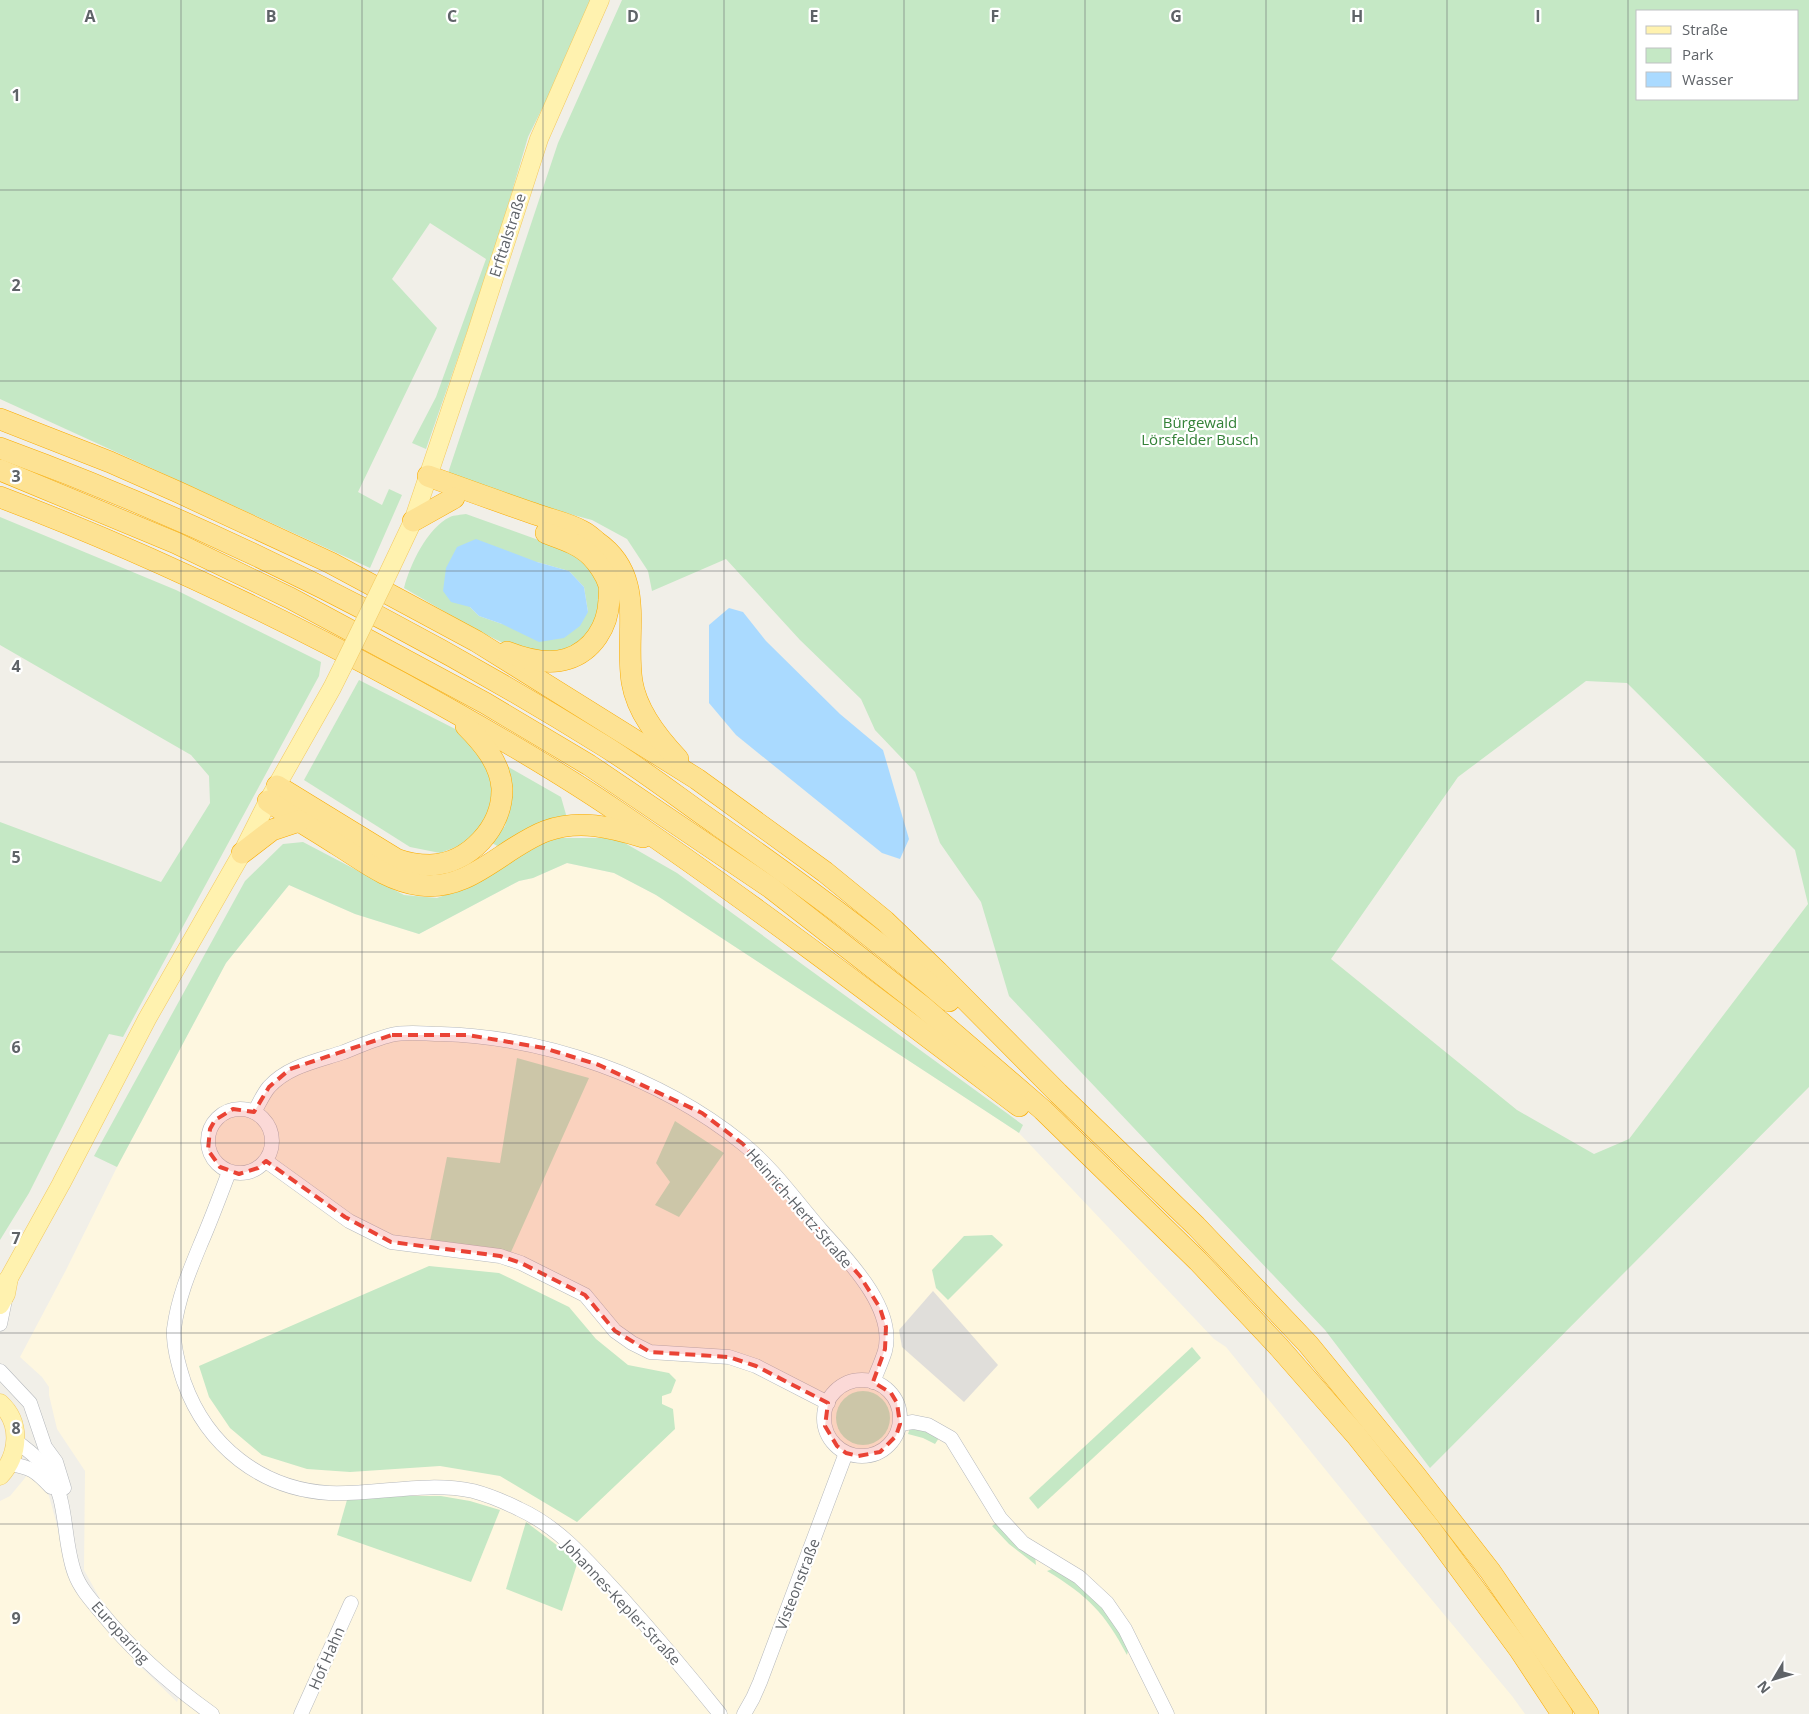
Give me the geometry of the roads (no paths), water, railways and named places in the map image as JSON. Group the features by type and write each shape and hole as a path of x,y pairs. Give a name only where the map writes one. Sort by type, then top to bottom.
{"highway":[{"path":"0,412 42,434"},
{"path":"0,419 42,434 178,492 331,563 476,641 698,779 825,872 885,921 1058,1093 1196,1226 1308,1344 1416,1476 1490,1571 1588,1714"},
{"path":"0,424 42,434"},
{"path":"0,448 72,474 155,509 361,607 458,658 604,746 796,880 932,986 1058,1093"},
{"path":"0,470 176,543 290,598 485,703 589,766 771,888 922,1006 1043,1110 1198,1261 1265,1332 1356,1436 1465,1575 1562,1714"},
{"path":"426,482 454,498 571,542 590,555 602,570 610,586 609,605 604,627 592,643 581,653 566,660 547,661 523,658 476,641"},
{"path":"426,482 582,531 605,547 619,563 629,588 632,683 641,709 663,742 698,779"},
{"path":"0,496 112,542 215,588 371,666 515,748 609,806 738,896 1114,1178"},
{"path":"413,521 454,498"},
{"path":"272,794 396,859 408,863 430,865 456,858 475,846 492,829 500,806 502,789 495,763 488,751 469,728 444,706"},
{"path":"272,794 299,821 376,869 396,879 420,885 443,885 457,882 532,838 564,826 592,824 608,827 662,844"},
{"path":"242,853 272,830 299,821"}],"main road":[{"name":"Erfttalstraße","path":"4,1291 147,1019 242,853 272,794 343,666 413,521 539,139 600,0"},
{"path":"0,1403 13,1422 16,1441 14,1453 5,1470"}],"street":[{"name":"Heinrich-Hertz-Straße","path":"254,1112 269,1087 290,1069 392,1035 414,1033 468,1035 544,1048 599,1065 658,1089 702,1113 743,1144 762,1162 860,1276 880,1308 886,1327 885,1349 872,1382"},
{"path":"244,1109 262,1117 268,1125 272,1143 266,1161 258,1168 239,1174 229,1172 220,1167 208,1150 207,1139 215,1120 228,1111 244,1109"},
{"path":"266,1161 349,1221 391,1242 500,1256 521,1263 585,1296 615,1331 632,1343 650,1352 730,1357 756,1366 828,1403"},
{"name":"Johannes-Kepler-Straße","path":"229,1172 181,1292 174,1332 179,1368 190,1397 212,1435 240,1461 264,1476 303,1490 330,1493 438,1487 474,1491 520,1509 548,1526 575,1547 643,1622 720,1714"},
{"path":"0,1324 4,1291"},
{"path":"0,1371 30,1403 45,1447 56,1462 61,1475 67,1504 65,1526"},
{"path":"862,1380 872,1382 887,1390 897,1403 900,1424 893,1440 880,1452 869,1456 846,1453 830,1437 825,1426 825,1414 828,1403 833,1394 851,1382 862,1380"},
{"path":"900,1424 913,1422 928,1425 951,1438 1000,1518 1023,1543 1078,1577 1107,1603 1125,1629 1167,1714"},
{"path":"16,1441 46,1468 57,1486 65,1526"},
{"name":"Visteonstraße","path":"744,1714 760,1682 846,1453"},
{"path":"5,1470 26,1466 39,1474 51,1487 65,1526"},
{"name":"Europaring","path":"65,1526 75,1575 84,1592 119,1634 149,1664 179,1691 212,1714"},
{"name":"Hof Hahn","path":"301,1714 351,1603"}],"water":[{"path":"476,539 537,562 569,571 584,587 588,612 580,626 564,638 539,642 502,624 479,616 470,607 451,602 443,591 446,568 457,547"},
{"path":"729,608 743,612 766,641 840,714 883,750 909,839 900,859 882,853 736,735 709,703 709,625"}],"park label":[{"name":"Bürgewald Lörsfelder Busch","path":"1200,430"}]}
